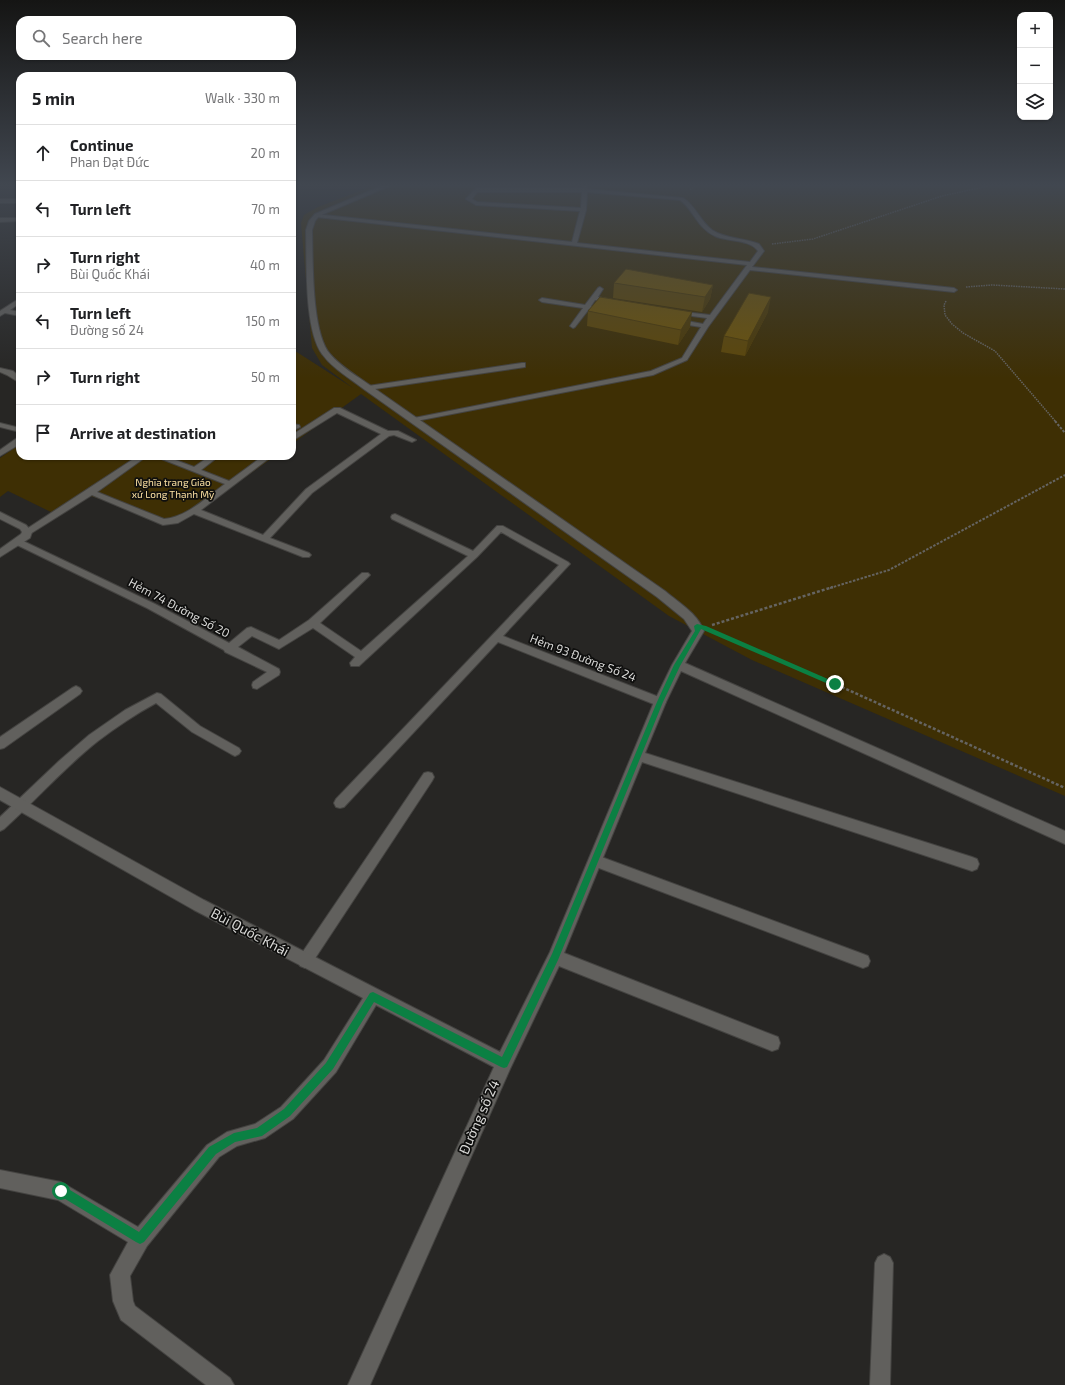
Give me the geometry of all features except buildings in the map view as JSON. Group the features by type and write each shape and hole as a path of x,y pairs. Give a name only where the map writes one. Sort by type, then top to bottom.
{"street":[{"path":"310,249 315,325 320,346 326,355 368,388 661,594 700,628"},
{"path":"0,515 23,527 26,532 26,536 0,554"},
{"name":"Đường số 24","path":"359,1385 504,1063 555,957 596,861 660,702 678,665 700,628"},
{"path":"678,665 1065,838"},
{"path":"0,744 76,691"},
{"path":"638,756 972,864"},
{"name":"Bùi Quốc Khái","path":"0,793 199,905 504,1063"},
{"path":"555,957 772,1043"},
{"path":"223,1385 128,1313 123,1300 120,1275 140,1239 213,1151 234,1138 259,1132 287,1113 330,1066 373,996"},
{"path":"0,1179 61,1191 140,1239"}],"lane":[{"path":"604,249 954,290"},
{"path":"414,420 653,373 685,359 705,326 760,251 759,249"},
{"path":"573,326 600,289"},
{"path":"594,298 617,302"},
{"path":"542,300 611,311"},
{"path":"2,312 16,303"},
{"path":"672,311 712,317"},
{"path":"2,312 16,314"},
{"path":"666,320 705,326"},
{"path":"368,388 522,366"},
{"path":"0,370 10,373 16,378"},
{"path":"296,436 337,410 387,434"},
{"path":"0,425 16,429"},
{"path":"265,538 321,481 387,434 395,433 412,440"},
{"path":"0,454 16,443"},
{"path":"26,532 91,492 136,460"},
{"path":"169,460 226,482"},
{"path":"195,470 209,460"},
{"path":"91,492 163,522 175,521 194,511 263,460"},
{"path":"194,511 306,555"},
{"path":"395,518 474,555"},
{"path":"340,804 565,564 500,528 474,555 359,660 313,623 365,574"},
{"name":"Hẻm 74 Đường Số 20","path":"18,542 151,606 229,649 251,631 279,645 313,623"},
{"name":"Hẻm 93 Đường Số 24","path":"496,638 660,702"},
{"path":"229,649 275,672 258,685"},
{"path":"0,825 85,744 134,710 157,697 196,729 235,751"},
{"path":"305,961 428,778"},
{"path":"596,861 862,961"},
{"path":"880,1385 884,1263"}],"path":[{"path":"1065,290 992,285 971,286 954,290 944,305 945,315 952,324 964,333 995,351 1065,433"},
{"path":"700,628 888,570 1065,475"},
{"path":"700,628 835,684 1065,788"}],"green space":[{"path":"303,249 1065,249 1065,796 752,660 669,616 361,394 296,441 296,352 353,388 322,365 312,348"},
{"name":"Nghĩa trang Giáo xứ Long Thạnh Mỹ","path":"16,447 16,460 269,460 191,516 172,522 84,494 55,514 8,491 0,497 0,458"}],"route":[{"path":"61,1191 140,1239 213,1151 234,1138 259,1132 287,1113 330,1066 373,996 504,1063 555,957 660,702 678,665 698,631 697,626 835,684"}]}
